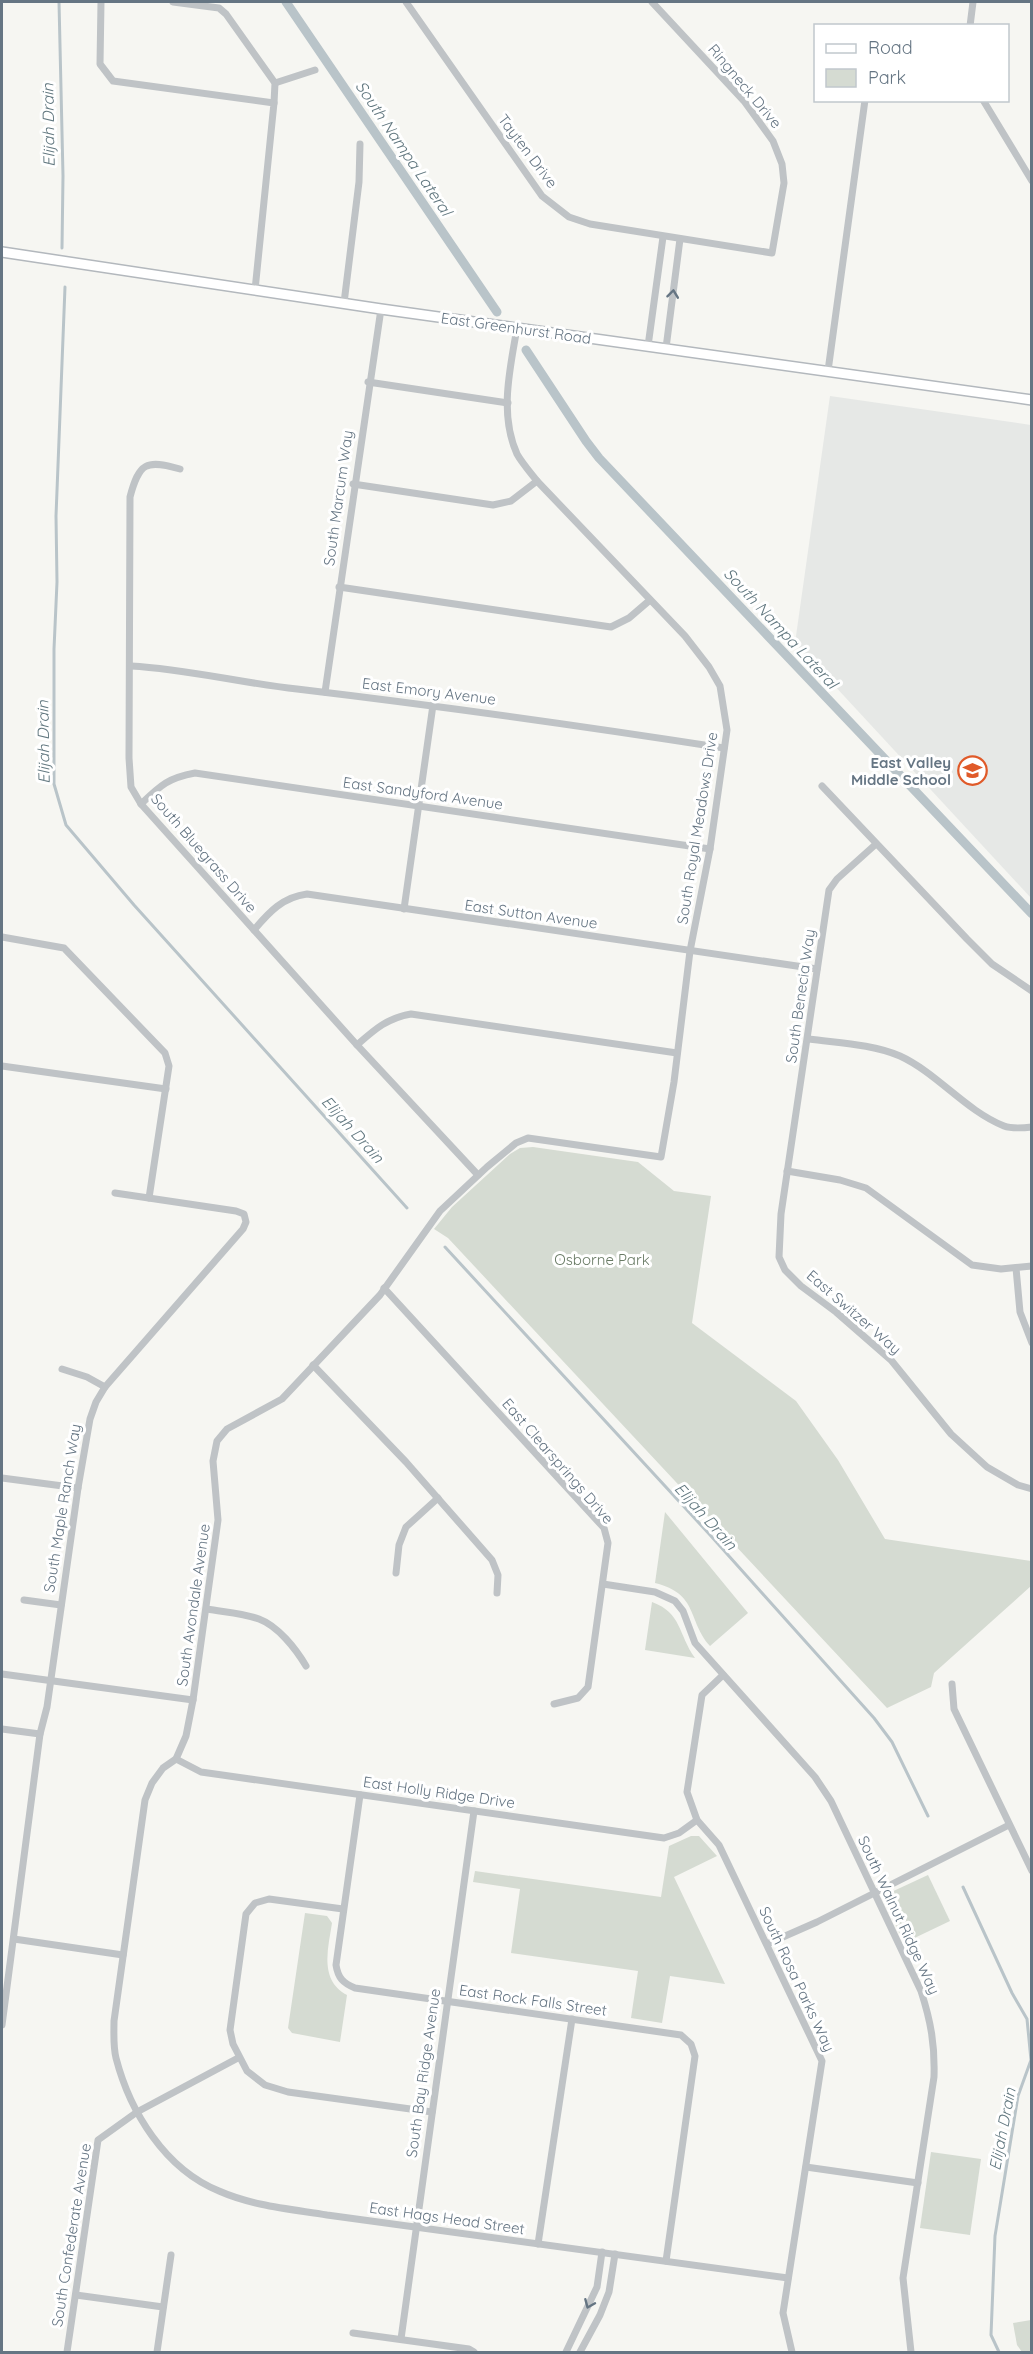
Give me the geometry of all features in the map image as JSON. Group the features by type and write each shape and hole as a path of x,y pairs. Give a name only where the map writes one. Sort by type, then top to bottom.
{"main road":[{"name":"East Greenhurst Road","path":"2,252 381,309 1032,400"}],"street":[{"path":"101,2 100,64 113,81 274,103"},
{"path":"173,2 219,8 275,83 255,290"},
{"name":"Tayten Drive","path":"406,2 542,196 569,218 590,224 680,239"},
{"name":"Ringneck Drive","path":"652,2 762,123 773,141 782,164 784,183 772,253 680,239"},
{"path":"970,24 973,2"},
{"path":"275,83 315,70"},
{"path":"828,371 865,102"},
{"path":"984,102 1032,181"},
{"path":"344,303 359,182 360,144"},
{"path":"648,346 663,237"},
{"path":"666,348 680,239"},
{"name":"South Marcum Way","path":"325,692 353,484 381,309"},
{"name":"South Royal Meadows Drive","path":"517,328 507,390 512,438 518,456 537,481 685,636 720,686 726,721 724,748 710,849 690,951 661,1157"},
{"path":"368,382 508,403"},
{"name":"South Bluegrass Drive","path":"180,469 159,463 144,467 136,475 130,497 129,758 131,787 141,804 357,1046 478,1175"},
{"path":"353,484 493,506 511,501 537,481"},
{"path":"339,587 611,627 629,618 650,600"},
{"name":"East Emory Avenue","path":"131,666 155,667 297,689 433,705 724,748"},
{"path":"404,909 433,705"},
{"name":"East Sandyford Avenue","path":"141,804 161,785 175,777 195,772 710,849"},
{"path":"822,786 992,964 1032,992"},
{"name":"South Benecia Way","path":"787,1171 829,890 837,879 876,844"},
{"name":"East Sutton Avenue","path":"254,930 273,909 293,896 307,894 817,969"},
{"path":"2,937 64,948 165,1053 169,1066 149,1198 115,1193"},
{"path":"357,1046 382,1023 396,1016 411,1014 677,1053"},
{"path":"808,1039 872,1048 898,1055 918,1066 967,1103 1005,1126 1032,1126"},
{"path":"2,1066 166,1089"},
{"name":"South Avondale Avenue","path":"137,2112 116,2056 114,2021 145,1800 152,1784 164,1768 176,1759 186,1736 193,1700 218,1520 213,1461 217,1441 227,1429 282,1399 384,1288 440,1211 516,1143 528,1138 661,1157"},
{"path":"787,1171 840,1180 866,1188 972,1265 1001,1269 1032,1266"},
{"name":"East Switzer Way","path":"787,1171 778,1242 779,1257 785,1270 801,1286 843,1318 891,1360 951,1434 987,1467 1018,1485 1032,1489"},
{"name":"South Maple Ranch Way","path":"2,2025 40,1734 47,1707 90,1419 105,1387 243,1229 246,1222 244,1214 149,1198"},
{"path":"1016,1268 1020,1312 1032,1343"},
{"name":"East Clearsprings Drive","path":"384,1288 604,1528 608,1543 588,1686 578,1698 554,1704"},
{"path":"313,1365 438,1498 492,1560 498,1575 497,1593"},
{"path":"62,1370 87,1377 105,1387"},
{"path":"2,1478 78,1488"},
{"path":"396,1573 399,1545 406,1527 438,1498"},
{"name":"South Walnut Ridge Way","path":"603,1584 655,1592 675,1601 684,1611 695,1643 814,1777 831,1801 921,1991 930,2019 935,2047 934,2077 903,2278 911,2352"},
{"path":"24,1600 61,1605"},
{"path":"207,1609 260,1619 280,1634 300,1655 306,1666"},
{"path":"2,1674 193,1700"},
{"name":"South Rosa Parks Way","path":"723,1675 702,1695 687,1792 697,1820 719,1845 822,2061 783,2313 792,2352"},
{"path":"952,1684 954,1709 1032,1871"},
{"path":"2,1729 40,1734"},
{"name":"East Holly Ridge Drive","path":"176,1759 201,1772 664,1838 679,1833 697,1820"},
{"path":"360,1795 343,1910 269,1899 255,1903 246,1914 230,2030 238,2058 246,2072 265,2085 288,2092 432,2112"},
{"name":"South Bay Ridge Avenue","path":"400,2339 474,1811"},
{"path":"767,1944 1009,1825"},
{"name":"East Rock Falls Street","path":"343,1910 336,1965 337,1975 345,1984 355,1988 681,2035 692,2044 695,2056 666,2261"},
{"path":"14,1939 123,1955"},
{"path":"538,2244 572,2019"},
{"name":"South Confederate Avenue","path":"68,2352 98,2140 137,2112 238,2058"},
{"name":"East Hags Head Street","path":"137,2112 170,2159 201,2183 256,2204 788,2278"},
{"path":"806,2167 918,2183"},
{"path":"566,2352 597,2287 602,2252"},
{"path":"579,2352 600,2315 609,2292 615,2254"},
{"path":"157,2352 171,2255"},
{"path":"76,2295 164,2307"},
{"path":"353,2333 469,2349 474,2352"}],"shaded area":[{"name":"East Valley Middle School","path":"830,396 1031,425 1031,898 795,643"}],"green space":[{"name":"Osborne Park","path":"533,1147 638,1162 674,1191 711,1196 692,1323 796,1401 838,1460 885,1539 1031,1561 1031,1586 934,1673 931,1687 887,1708 448,1238 434,1229 452,1207 510,1154 520,1148"},
{"path":"665,1512 748,1613 710,1646 686,1601 669,1588 655,1583"},
{"path":"652,1602 669,1612 674,1618 695,1658 645,1650"},
{"path":"691,1836 699,1836 717,1856 674,1877 725,1984 670,1976 662,2023 631,2018 638,1971 511,1953 520,1889 473,1882 475,1871 661,1897 669,1846"},
{"path":"928,1875 950,1921 904,1943 885,1902 887,1894"},
{"path":"305,1913 327,1916 332,1923 328,1953 329,1972 338,1989 347,1995 340,2042 292,2033 288,2028"},
{"path":"931,2152 981,2159 970,2235 920,2228"},
{"path":"1031,2320 1031,2352 1022,2352 1017,2345 1013,2323"}],"waterway":[{"name":"Elijah Drain","path":"59,2 63,176 62,248"},
{"name":"South Nampa Lateral","path":"286,2 497,312"},
{"name":"Elijah Drain","path":"65,287 56,516 54,784 66,825 134,905 407,1208"},
{"name":"South Nampa Lateral","path":"526,350 599,458 1032,914"},
{"name":"Elijah Drain","path":"445,1247 711,1536 874,1718 892,1742 928,1816"},
{"name":"Elijah Drain","path":"963,1887 1012,1993 1027,2019 1031,2060 1018,2096 995,2236 991,2335 999,2352"}],"place":[{"name":"East Valley Middle School","path":"972,771"}]}
